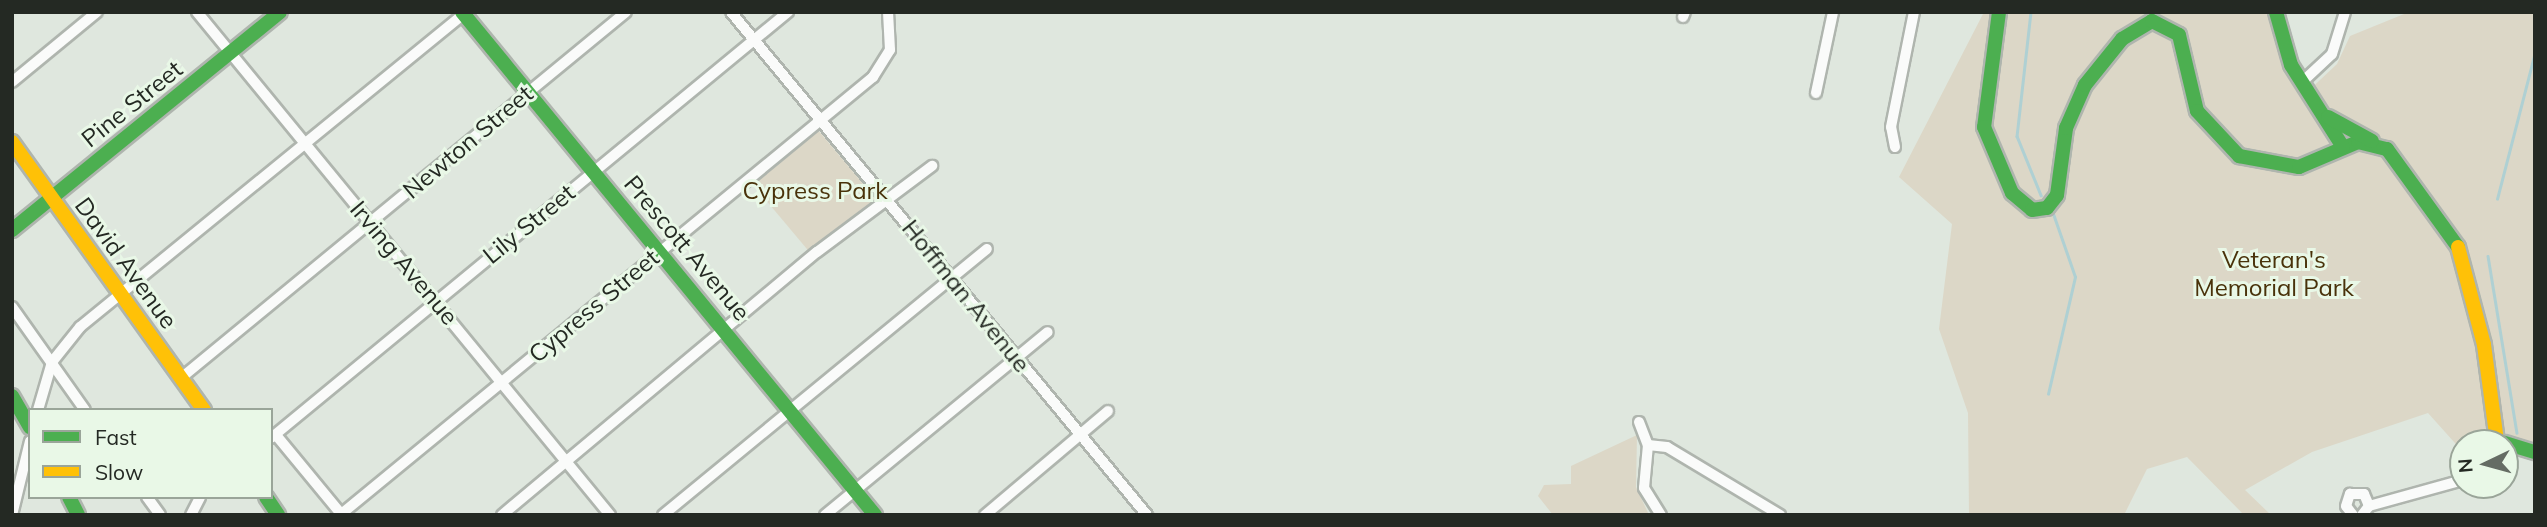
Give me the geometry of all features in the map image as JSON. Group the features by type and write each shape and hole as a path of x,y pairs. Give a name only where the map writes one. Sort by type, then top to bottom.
{"street":[{"path":"12,82 97,12"},
{"name":"Irving Avenue","path":"197,12 369,224 436,300 568,460 610,515"},
{"name":"Pine Street","path":"12,230 280,12"},
{"name":"Newton Street","path":"181,378 626,12"},
{"name":"Hoffman Avenue","path":"731,12 1147,515"},
{"name":"Lily Street","path":"274,436 788,12"},
{"name":"Cypress Street","path":"341,514 504,383 885,65 890,30 888,12"},
{"path":"1816,93 1833,12"},
{"path":"1895,147 1891,127 1913,12"},
{"path":"1999,12 1984,127 2000,172 2029,208 2046,208 2057,195 2066,128 2085,85 2122,38 2152,21 2179,35 2197,111 2230,149 2280,167 2307,166 2343,147 2372,141"},
{"path":"2276,12 2301,83 2331,121 2343,147"},
{"path":"2301,83 2332,54 2345,12"},
{"path":"39,408 52,362 80,327 464,13"},
{"name":"Prescott Avenue","path":"464,13 875,515"},
{"path":"2327,157 2331,121"},
{"path":"2331,121 2387,149 2450,223 2484,345 2493,411 2502,424 2501,429"},
{"name":"David Avenue","path":"12,142 203,408"},
{"path":"502,515 887,198 932,166"},
{"path":"663,515 986,249"},
{"path":"12,307 84,408"},
{"path":"825,515 1048,332"},
{"path":"12,396 28,424"},
{"path":"985,515 1108,411"},
{"path":"1639,422 1648,445 1644,488 1661,515"},
{"path":"274,436 341,514"},
{"path":"1648,445 1668,447 1780,515"},
{"path":"12,515 28,449"},
{"path":"2353,515 2346,506 2350,494 2364,494 2365,511 2449,484"},
{"path":"70,499 78,515"},
{"path":"148,499 159,515"},
{"path":"191,515 199,499"},
{"path":"267,499 278,515"}],"green space":[{"name":"Veteran's Memorial Park","path":"1984,12 2271,12 2303,96 2337,64 2350,36 2409,12 2535,12 2535,445 2519,445 2519,429 2449,429 2449,436 2428,413 2312,452 2245,490 2271,515 2244,515 2187,457 2147,469 2124,515 1969,515 1968,413 1939,329 1952,224 1899,177"},
{"name":"Cypress Park","path":"818,130 876,199 811,254 753,185"},
{"path":"1637,435 1636,487 1649,515 1553,515 1538,496 1544,485 1571,484 1571,466"}],"waterway":[{"path":"2031,12 2017,136 2041,195"},
{"path":"2497,199 2535,52"},
{"path":"2048,394 2075,277 2053,214"},
{"path":"2488,256 2516,429"}],"traffic: fast":[{"path":"12,230 280,12"},
{"path":"462,12 875,515"},
{"path":"1999,12 1984,127 2012,193 2032,210 2047,208 2057,195 2066,128 2085,85 2122,39 2152,21 2179,35 2197,111 2239,156 2299,167 2358,142 2387,149 2458,247"},
{"path":"2276,12 2291,65 2343,147"},
{"path":"2328,117 2372,141"},
{"path":"12,396 28,424"},
{"path":"2519,447 2535,452"},
{"path":"70,499 78,515"},
{"path":"267,499 278,515"}],"traffic: slow":[{"path":"12,142 203,408"},
{"path":"2458,247 2484,345 2495,429"}]}
